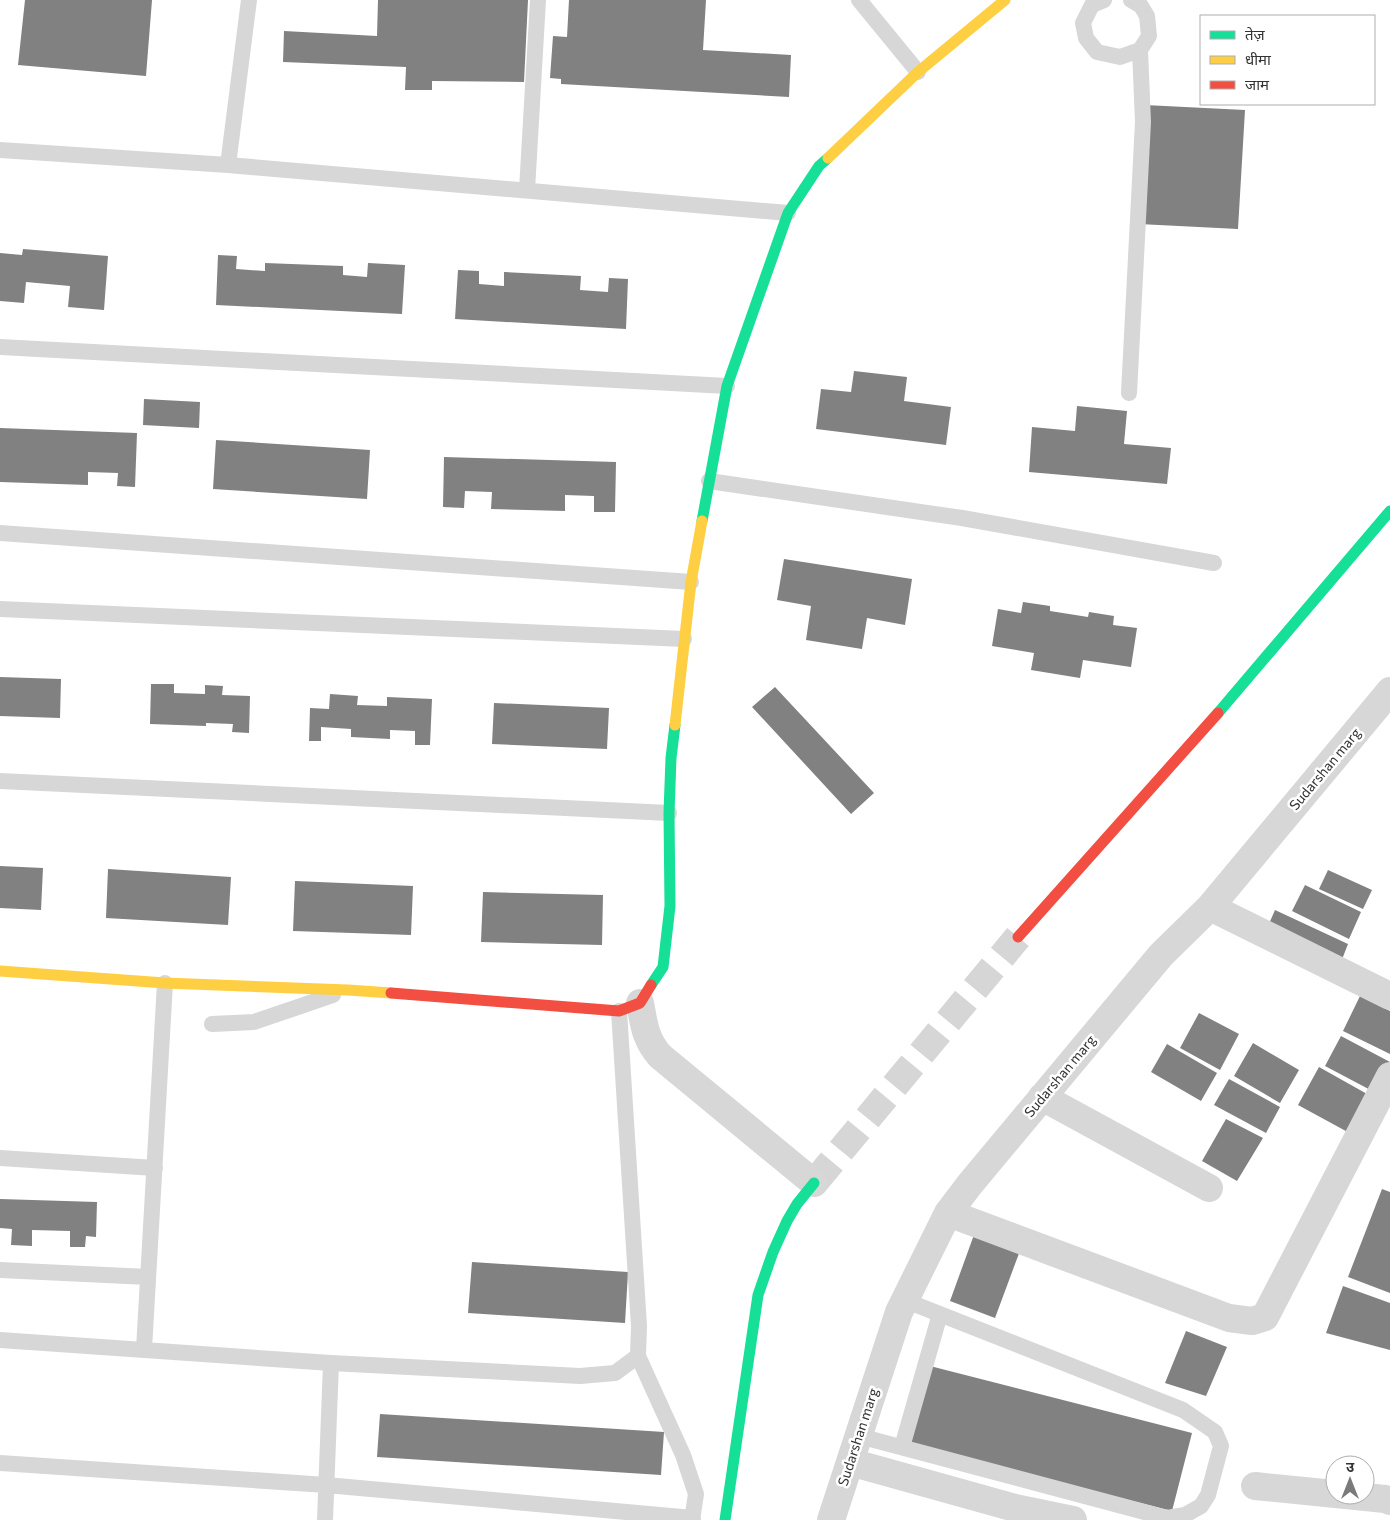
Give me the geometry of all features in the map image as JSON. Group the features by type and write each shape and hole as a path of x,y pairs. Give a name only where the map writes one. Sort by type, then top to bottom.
{"street":[{"path":"630,1007 663,967 670,906 668,813 684,639 691,582 727,386 788,212 819,166 918,72 1005,0"},
{"path":"1018,937 1204,730 1390,511"},
{"name":"Sudarshan marg","path":"831,1520 899,1312 948,1213 1161,955 1210,906 1390,691"},
{"path":"1210,906 1390,996"},
{"path":"0,971 165,983 348,990 630,1007"},
{"path":"630,1007 644,1029 650,1045 660,1056 814,1183 793,1210 784,1226 767,1265 758,1296 725,1520"},
{"path":"948,1213 1229,1318 1252,1322 1265,1317 1390,1076"},
{"path":"1042,1097 1209,1188"},
{"path":"850,1462 1015,1508 1073,1520"},
{"path":"1255,1486 1390,1501"}],"lane":[{"path":"228,165 249,0"},
{"path":"526,190 538,0"},
{"path":"859,0 918,72"},
{"path":"1129,393 1143,122 1140,50 1149,36 1147,16 1141,6 1131,0"},
{"path":"1095,2 1083,23 1086,38 1098,52 1120,57 1140,50"},
{"path":"0,150 228,165 788,212"},
{"path":"0,347 727,386"},
{"path":"709,481 962,518 1214,563"},
{"path":"0,533 691,582"},
{"path":"0,609 684,639"},
{"path":"0,781 668,813"},
{"path":"144,1349 165,983"},
{"path":"212,1024 254,1022 348,990"},
{"path":"0,1464 326,1485 693,1519 696,1494 683,1455 638,1356 639,1326 630,1007"},
{"path":"0,1158 155,1168"},
{"path":"0,1270 148,1276"},
{"path":"859,1436 1167,1518 1185,1515 1201,1506 1208,1495 1221,1446 1215,1432 1183,1410 904,1300"},
{"path":"902,1447 940,1314"},
{"path":"0,1340 331,1363 580,1376 615,1373 638,1356"},
{"path":"325,1520 331,1363"}],"building":[{"path":"25,0 152,0 146,76 18,65"},
{"path":"378,0 528,0 524,82 432,81 432,90 405,90 406,67 283,62 284,31 377,36"},
{"path":"569,0 706,0 703,50 791,55 789,97 561,84 561,79 550,78 553,36 567,37"},
{"path":"1145,105 1245,110 1238,229 1139,224"},
{"path":"23,249 108,256 104,310 68,307 70,286 26,282 24,303 0,301 0,253 22,255"},
{"path":"218,255 237,256 236,269 265,271 265,263 343,266 343,275 367,277 368,263 405,265 402,314 216,305"},
{"path":"458,270 479,271 479,284 504,286 504,272 581,276 580,290 608,292 609,278 628,279 626,329 455,319"},
{"path":"854,371 907,377 904,401 951,407 946,445 816,429 821,389 851,392"},
{"path":"144,399 200,402 199,428 143,425"},
{"path":"1077,406 1127,411 1124,444 1171,448 1167,484 1029,472 1032,427 1075,431"},
{"path":"0,428 137,433 135,487 117,486 118,473 88,472 88,485 0,482"},
{"path":"216,440 370,450 367,499 213,489"},
{"path":"444,457 616,462 615,512 594,512 594,496 565,495 565,511 491,509 492,492 465,491 464,508 443,507"},
{"path":"784,559 912,579 905,625 867,618 862,649 806,640 811,606 777,600"},
{"path":"1023,602 1050,606 1050,611 1088,617 1089,612 1114,616 1113,625 1137,628 1131,667 1083,660 1080,678 1031,670 1034,653 992,646 998,609 1021,613"},
{"path":"0,677 61,679 60,718 0,716"},
{"path":"151,684 174,684 174,693 205,694 205,685 223,686 222,695 250,696 249,733 232,732 233,724 206,723 206,726 150,724"},
{"path":"775,687 874,793 851,814 752,707"},
{"path":"330,694 358,696 357,705 387,706 387,697 432,699 430,745 415,745 415,731 390,730 390,739 351,737 351,729 321,727 321,741 309,741 310,708 329,709"},
{"path":"494,703 609,708 607,749 492,744"},
{"path":"0,866 43,868 41,910 0,908"},
{"path":"108,869 231,877 228,925 106,918"},
{"path":"1328,870 1372,890 1363,909 1319,889"},
{"path":"295,881 413,886 411,935 293,931"},
{"path":"1305,885 1361,912 1349,939 1292,911"},
{"path":"483,892 603,895 602,945 481,942"},
{"path":"1275,910 1348,944 1341,962 1268,926"},
{"path":"1360,996 1390,1011 1390,1054 1343,1031"},
{"path":"1199,1013 1239,1034 1220,1070 1180,1048"},
{"path":"1341,1036 1390,1062 1390,1072 1378,1094 1325,1066"},
{"path":"1253,1043 1299,1070 1280,1103 1234,1076"},
{"path":"1167,1044 1217,1073 1201,1101 1151,1072"},
{"path":"1319,1067 1376,1099 1355,1136 1298,1105"},
{"path":"1229,1079 1280,1107 1266,1133 1214,1105"},
{"path":"1226,1119 1263,1138 1237,1181 1202,1161"},
{"path":"1382,1189 1390,1192 1390,1293 1348,1277"},
{"path":"0,1199 97,1202 96,1237 86,1236 85,1247 70,1247 70,1231 32,1230 32,1246 11,1245 12,1229 0,1228"},
{"path":"975,1232 1021,1248 995,1318 950,1301"},
{"path":"472,1262 628,1272 625,1323 468,1313"},
{"path":"1343,1286 1390,1303 1390,1350 1326,1333"},
{"path":"1186,1331 1227,1347 1206,1396 1165,1383"},
{"path":"930,1366 1192,1433 1172,1511 910,1445"},
{"path":"380,1414 664,1432 661,1475 377,1457"}],"tunnel":[{"path":"814,1183 1018,937"}],"traffic: fast":[{"path":"702,521 727,386 788,213 819,166 828,158"},
{"path":"1218,713 1390,511"},
{"path":"651,985 663,967 670,906 669,813 671,758 675,725"},
{"path":"725,1520 758,1295 773,1252 787,1221 797,1204 814,1183"}],"traffic: slow":[{"path":"828,158 918,72 1005,0"},
{"path":"675,725 691,582 702,521"},
{"path":"0,971 165,983 391,993"}],"traffic: jam":[{"path":"1018,937 1218,713"},
{"path":"391,993 619,1011 640,1003 651,985"}]}
